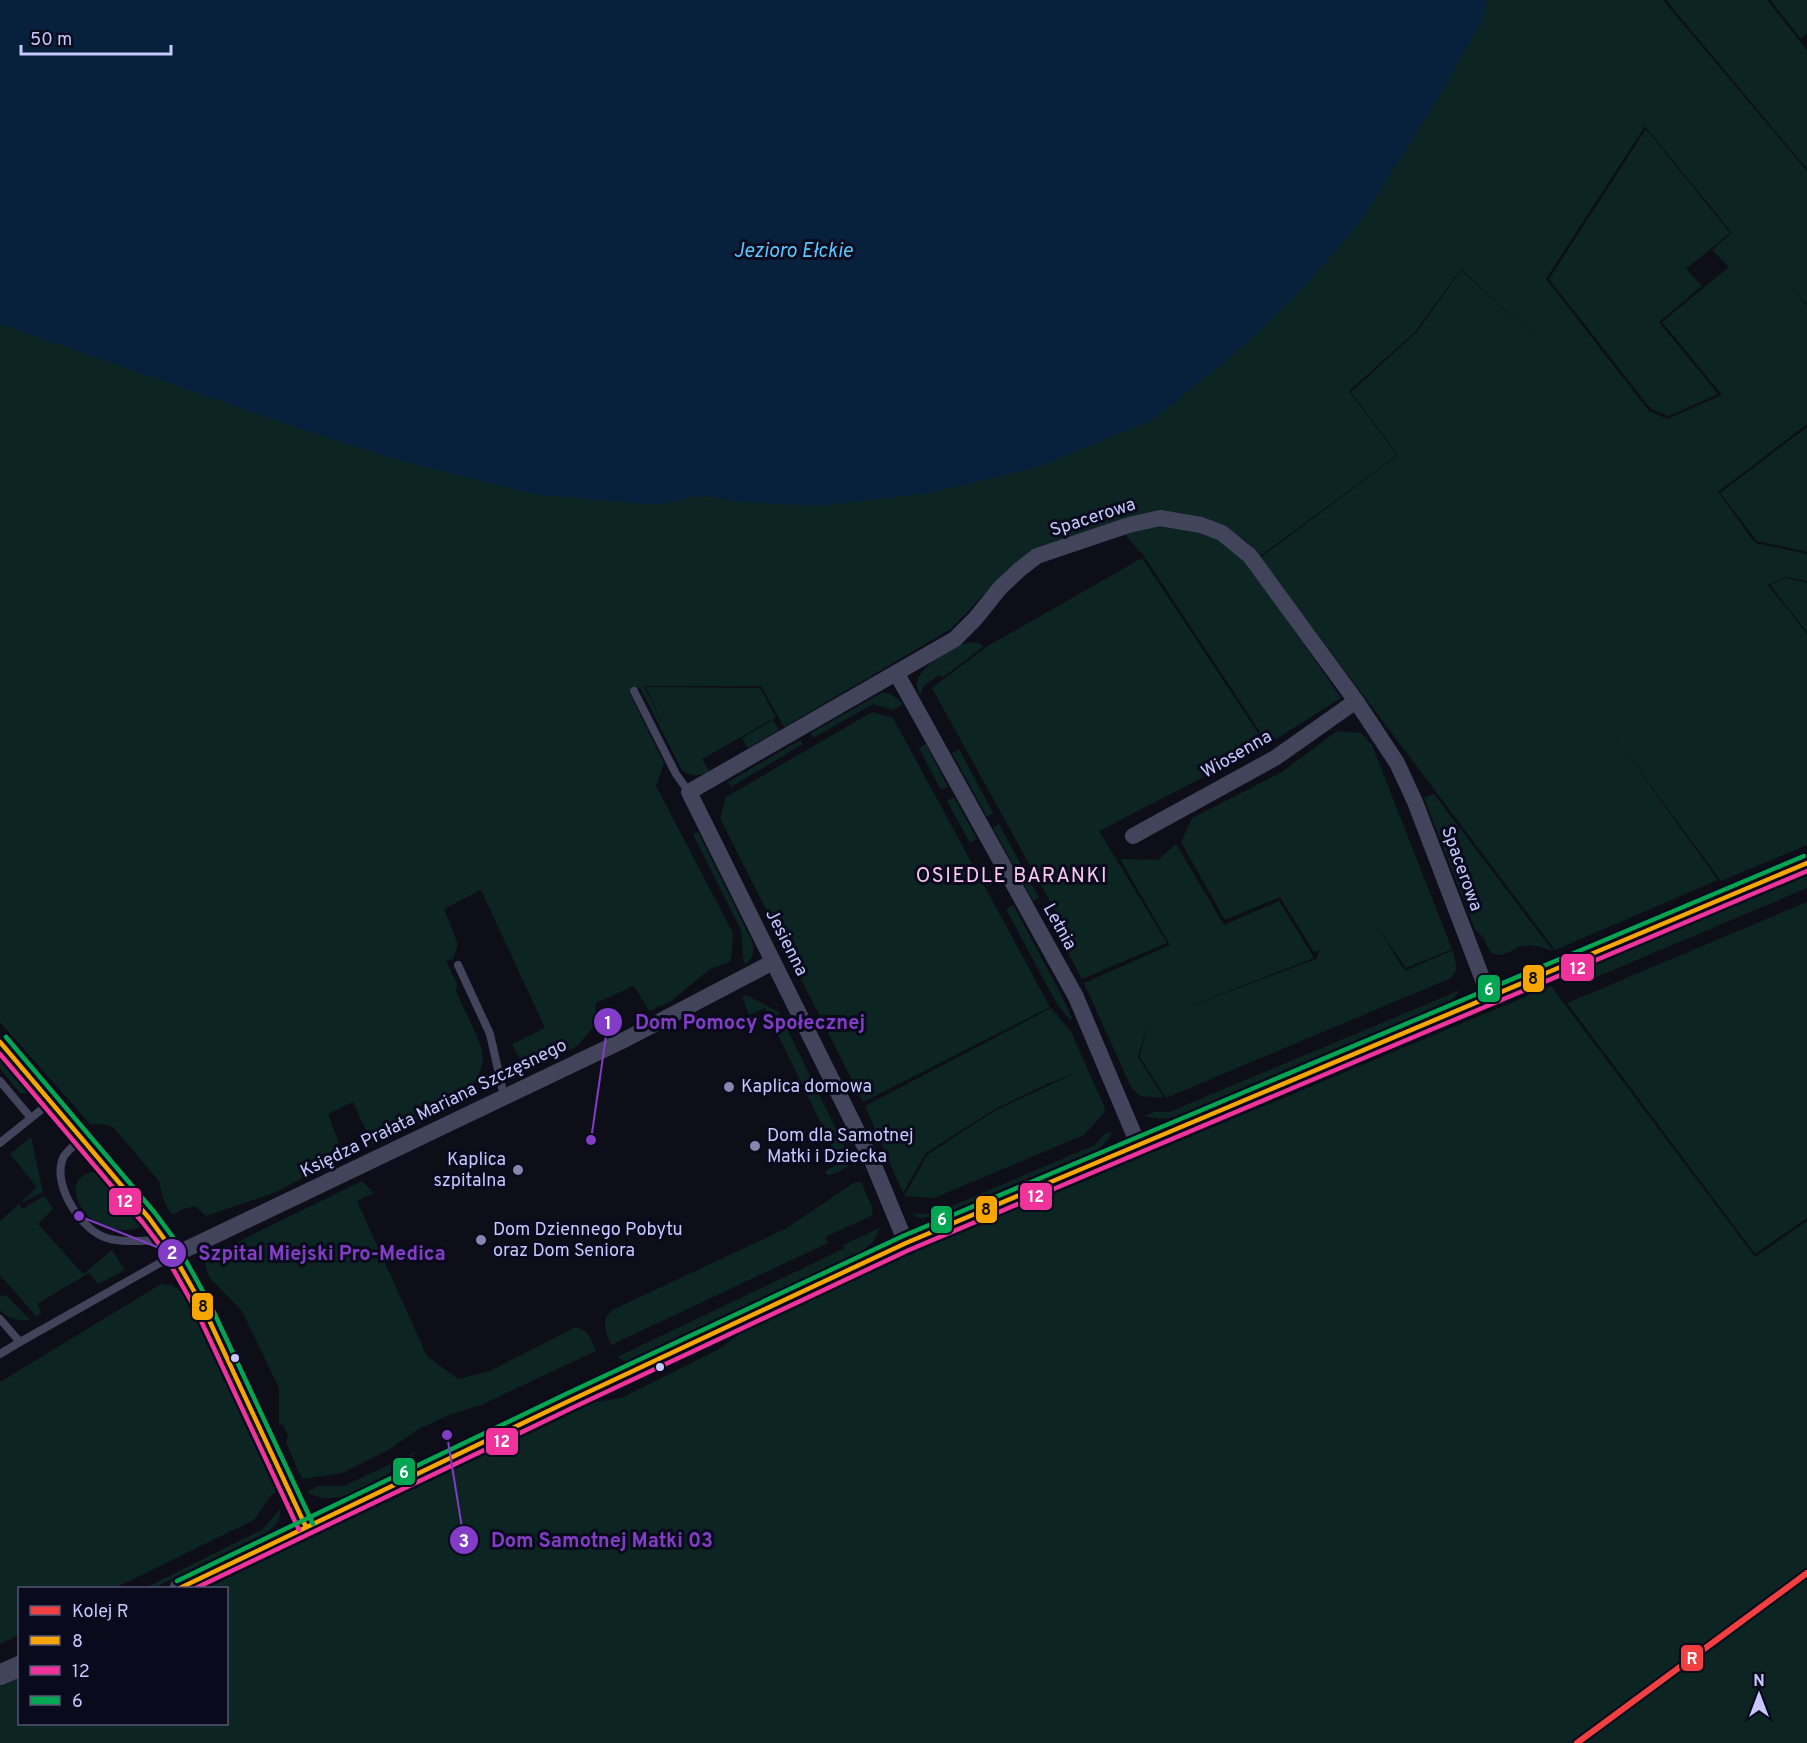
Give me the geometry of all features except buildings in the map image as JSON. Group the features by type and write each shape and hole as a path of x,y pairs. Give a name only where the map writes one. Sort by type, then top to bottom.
{"street":[{"name":"Spacerowa","path":"689,792 955,639 1000,588 1037,556 1129,525 1160,518 1201,525 1222,533 1250,556 1356,701 1397,764 1415,802 1489,996"},
{"name":"Letnia","path":"897,674 1076,997 1138,1144"},
{"name":"Wiosenna","path":"1133,836 1275,758 1356,701"},
{"name":"Jesienna","path":"689,792 873,1163 906,1243"},
{"path":"182,1587 906,1243 1807,863"},
{"name":"Księdza Prałata Mariana Szczęsnego","path":"174,1256 626,1039 773,962"},
{"path":"0,1675 18,1667"}],"lane":[{"path":"634,690 676,774 689,792"},
{"path":"458,965 490,1034 504,1096"},
{"path":"0,1042 165,1240 203,1307 306,1527"},
{"path":"0,1081 31,1118"},
{"path":"0,1143 51,1102"},
{"path":"80,1139 64,1156 60,1172 63,1190 82,1220 102,1237 114,1240 165,1240"},
{"path":"0,1354 174,1256"},
{"path":"0,1319 20,1342"}],"green space":[{"path":"1417,0 1663,0 1807,171 1807,305 1788,282 1807,306 1807,424 1718,492 1755,543 1807,554 1807,581 1786,577 1768,585 1807,634 1807,845 1721,881 1608,727 1718,880 1555,950 1260,558 1398,455 1351,392 1417,332 1461,270 1575,374 1461,269 1415,332 1349,391 1397,455 1259,557 1245,540 1205,519 1181,513 1157,512 1031,555 1009,568 951,629 784,727 761,686 644,686 664,726 646,687 760,688 776,717 702,759 709,771 698,775 682,770 640,688 642,687 629,692 664,763 656,786 733,933 731,961 710,969 670,1002 649,1011 634,986 596,1003 595,1025 577,1046 541,1064 521,1061 512,1044 545,1028 481,890 444,909 458,944 453,959 446,961 457,984 456,991 482,1051 481,1068 473,1084 460,1098 424,1121 372,1144 353,1102 328,1114 339,1143 310,1174 274,1193 206,1216 195,1206 180,1210 175,1214 170,1213 159,1181 113,1127 90,1124 0,1022 0,207 706,496 730,500","holes":["1645,126 1732,233 1712,250 1729,267 1662,322 1722,395 1667,419 1649,411 1546,279"]},
{"path":"1666,0 1767,0 1807,50 1807,169"},
{"path":"1770,0 1807,0 1807,33 1801,39"},
{"path":"1646,129 1730,233 1686,269 1702,286 1659,322 1718,394 1669,416 1651,409 1549,279"},
{"path":"1807,427 1807,552 1757,541 1720,493"},
{"path":"1173,525 1199,531 1224,543 1250,566 1341,698 1268,744 1144,556 1123,533 1146,526"},
{"path":"1142,558 1266,745 1099,831 1167,943 1082,979 1056,930 1063,925 932,688 986,647"},
{"path":"1786,578 1807,583 1807,632 1770,585"},
{"path":"976,642 984,646 942,678 939,675 924,686 920,695 917,681 928,666 952,648"},
{"path":"881,693 890,693 903,704 893,710 873,704 813,738 811,733"},
{"path":"872,712 893,718 1050,1007 863,1102 720,818 726,797"},
{"path":"773,720 779,730 748,748 742,738"},
{"path":"1337,731 1361,733 1372,745 1452,949 1406,968 1376,925 1405,971 1453,950 1457,969 1451,978 1166,1098 1140,1057 1148,1022 1138,1057 1164,1098 1140,1096 1131,1087 1084,983 1170,945 1120,859 1158,860 1176,844 1224,925 1279,901 1314,958 1162,1017 1316,959 1320,950 1314,952 1280,897 1225,920 1181,842 1192,818 1282,772"},
{"path":"800,740 803,744 731,787 728,782"},
{"path":"926,744 948,787 941,790 919,748"},
{"path":"959,749 993,813 987,817 952,753"},
{"path":"1434,794 1553,951 1528,946 1519,947 1505,954 1491,953 1483,937 1475,929 1424,798"},
{"path":"954,797 977,839 970,843 947,801"},
{"path":"999,824 1039,898 1033,901 993,828"},
{"path":"698,832 752,941 753,954 745,965 740,928 693,834"},
{"path":"1807,876 1807,888 1580,984 1573,982 1569,976"},
{"path":"1807,902 1807,1218 1755,1254 1567,1003"},
{"path":"1013,905 1060,992 1072,1018 1070,1020 1057,1004 1006,909"},
{"path":"1551,986 1755,1257 1807,1221 1807,1743 0,1743 0,1687 18,1678 18,1725 228,1725 228,1587 209,1587 596,1402 621,1398 717,1350 746,1330 912,1253"},
{"path":"1460,990 1452,1000 1174,1117 1162,1119 1144,1116 1154,1112 1169,1112"},
{"path":"746,995 779,1012 852,1162 841,1171 827,1175 825,1171 840,1163 765,1008 749,1015 742,997"},
{"path":"1051,1008 1071,1032 1105,1108 1104,1113 1084,1135 934,1198 904,1196 928,1154 996,1110 1080,1071 995,1109 926,1153 903,1193 865,1106"},
{"path":"0,1053 29,1087 29,1091 25,1094 20,1093 0,1069"},
{"path":"1112,1132 1100,1148 939,1216 920,1218 912,1214 935,1213 1095,1145 1104,1134"},
{"path":"31,1137 43,1192 23,1202 37,1187 10,1154"},
{"path":"98,1171 144,1221 143,1226 124,1230 107,1227 92,1219 82,1208 76,1196 76,1184 83,1175"},
{"path":"362,1181 374,1193 357,1201 427,1356 458,1379 490,1371 576,1327 587,1333 596,1351 481,1405 449,1415 417,1430 390,1449 342,1473 302,1479 286,1443 288,1436 283,1425 279,1424 279,1388 242,1311 209,1277 205,1264 219,1251"},
{"path":"855,1182 861,1182 873,1209 871,1216 825,1237 828,1243 611,1345 605,1321 614,1309 785,1229"},
{"path":"44,1196 53,1209 38,1224 83,1274 112,1250 125,1270 98,1284 89,1273 37,1304 42,1313 36,1316 0,1275 0,1221 19,1204 23,1209"},
{"path":"880,1228 874,1241 864,1250 632,1360 624,1361 617,1357 845,1248 843,1245"},
{"path":"161,1284 171,1285 182,1292 278,1490 271,1495 254,1520 117,1587 18,1587 18,1635 0,1644 0,1382"},
{"path":"6,1295 30,1320 14,1319 6,1316 0,1310 0,1296"},
{"path":"418,1451 366,1488 350,1494 335,1498 320,1497 307,1492 318,1486 344,1486"},
{"path":"280,1509 279,1519 269,1531 156,1587 147,1587 263,1529"}],"water":[{"name":"Jezioro Ełckie","path":"0,0 1487,0 1482,21 1436,102 1361,221 1306,285 1246,344 1154,419 1041,466 930,493 817,506 741,502 706,496 657,505 533,494 395,459 313,433 0,324"}],"rail line":[{"name":"R","path":"1577,1743 1807,1573"}],"transit line":[{"name":"6","path":"177,1581 566,1394 903,1236 1804,856"},
{"name":"8","path":"182,1587 569,1401 906,1243 1807,863"},
{"name":"12","path":"198,1587 909,1250 1807,871"},
{"name":"6","path":"6,1037 172,1236 210,1304 313,1524"},
{"name":"8","path":"0,1042 165,1240 203,1307 306,1527"},
{"name":"12","path":"0,1054 159,1244 196,1310 299,1530"}],"place":[{"name":"Kaplica domowa","path":"729,1087"},
{"name":"Dom Pomocy Społecznej","path":"591,1140"},
{"name":"Dom dla Samotnej Matki i Dziecka","path":"755,1146"},
{"name":"Kaplica szpitalna","path":"518,1170"},
{"name":"Szpital Miejski Pro-Medica","path":"79,1216"},
{"name":"Dom Dziennego Pobytu oraz Dom Seniora","path":"481,1240"},
{"name":"Dom Samotnej Matki 03","path":"447,1435"}],"district":[{"name":"OSIEDLE BARANKI","path":"1012,877"}]}
